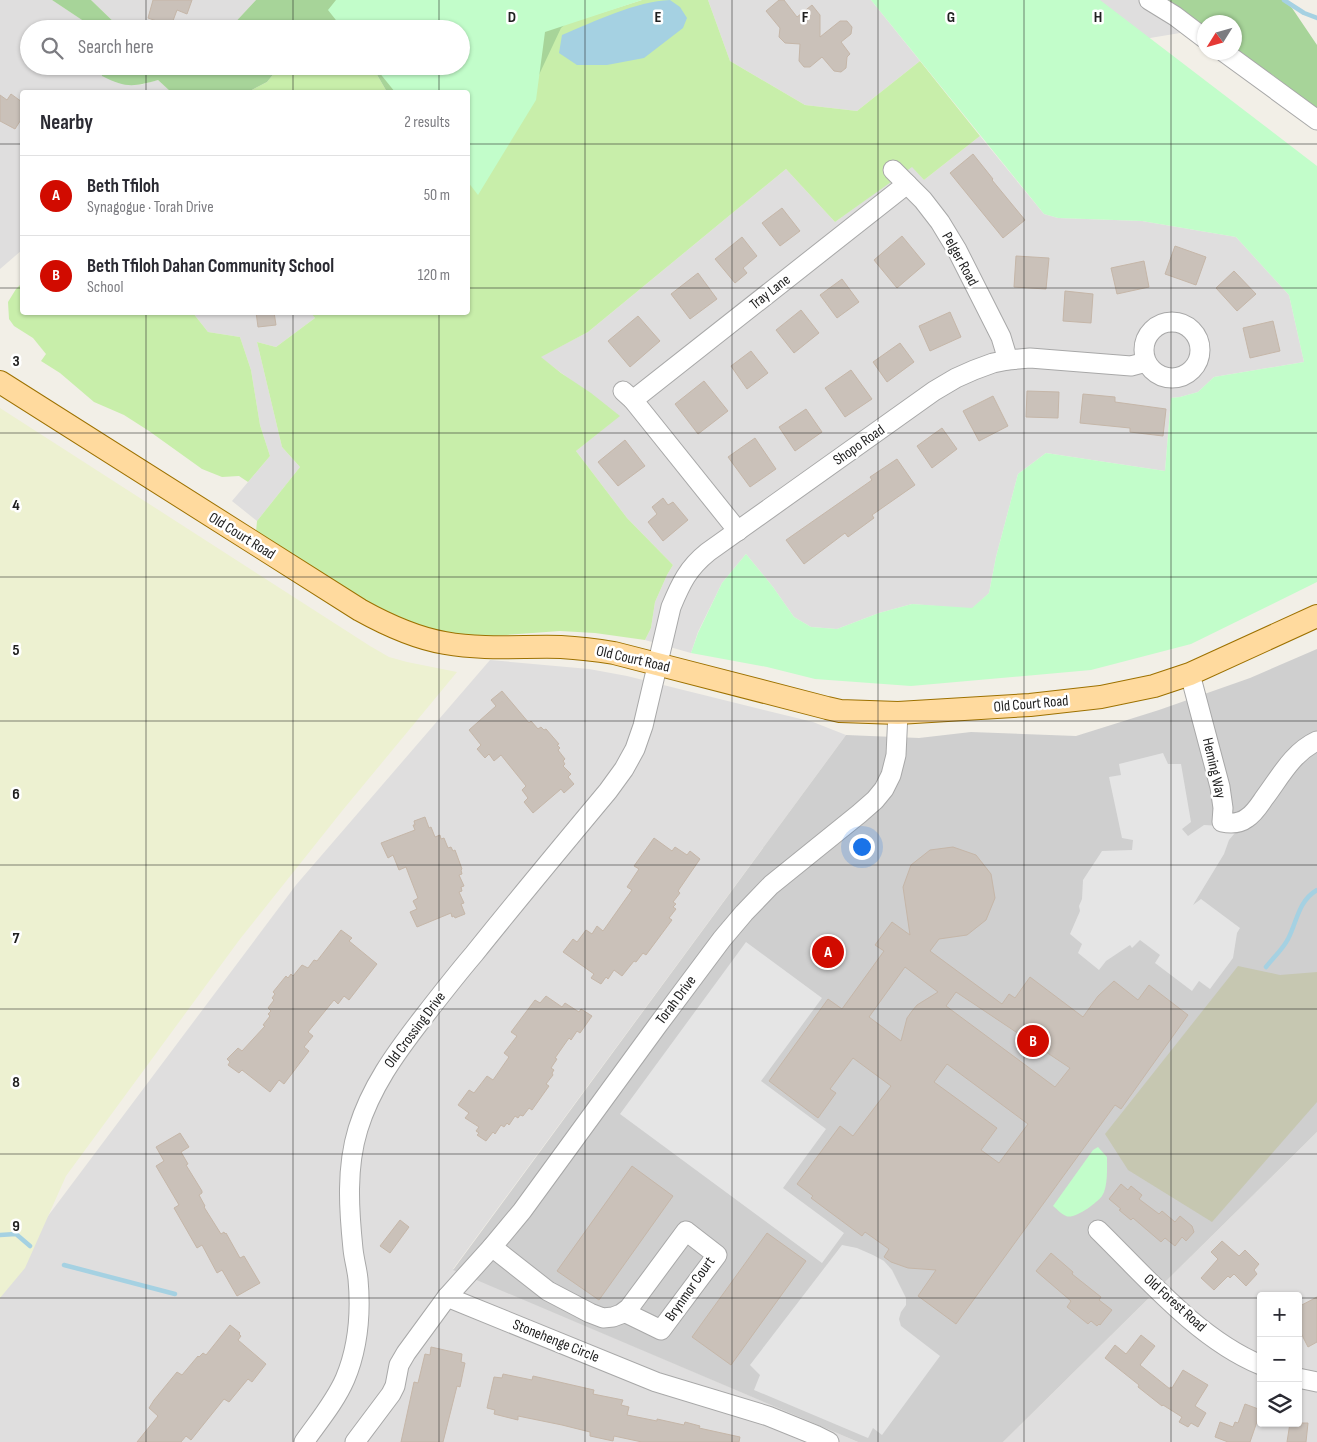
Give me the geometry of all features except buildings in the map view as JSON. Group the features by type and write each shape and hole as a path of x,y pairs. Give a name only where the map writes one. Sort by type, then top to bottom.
{"main road":[{"name":"Old Court Road","path":"0,382 360,610 376,619 429,640 479,647 590,649 614,653 840,711 898,713 1030,705 1083,699 1154,686 1190,674 1317,616"}],"street":[{"path":"1150,0 1197,33"},
{"path":"1235,60 1317,120"},
{"name":"Pelger Road","path":"893,170 923,200 940,222 957,250 1001,337 1008,360"},
{"name":"Tray Lane","path":"738,531 628,395 907,184"},
{"name":"Shopo Road","path":"657,664 671,606 686,574 696,562 934,391 974,370 1008,360 1030,358 1131,366 1146,362"},
{"name":"Old Crossing Drive","path":"304,1442 335,1398 345,1379 357,1333 359,1307 358,1278 353,1250 350,1181 352,1156 367,1103 394,1055 452,980 624,769 635,749 643,726 657,664"},
{"name":"Heming Way","path":"1190,674 1220,787 1223,808 1222,822 1232,824 1248,818 1256,810 1290,762 1301,751 1317,742"},
{"name":"Torah Drive","path":"447,1297 522,1211 657,1026 722,939 744,913 771,885 859,814 884,789 891,775 896,754 898,713"},
{"name":"Old Forest Road","path":"1098,1230 1162,1294 1202,1329 1239,1354 1257,1363"},
{"name":"Brynmor Court","path":"686,1231 717,1255 662,1330 624,1312 629,1308 686,1231"},
{"path":"492,1247 548,1291 590,1313 603,1318 613,1317 624,1312"},
{"path":"355,1442 391,1394 399,1365 447,1297"},
{"name":"Stonehenge Circle","path":"447,1297 656,1382 768,1416 829,1442"},
{"path":"1302,1379 1317,1382"}],"shaded area":[{"path":"0,0 52,0 82,20 20,20 20,75 102,75 140,85 158,80 169,90 20,90 20,252 0,269"},
{"path":"91,0 256,0 237,20 112,20"},
{"path":"708,0 871,0 920,61 857,111 805,105 730,61"},
{"path":"1036,0 1161,0 1197,24 1197,30 1138,40"},
{"path":"980,136 1044,214 1058,218 1142,221 1236,237 1289,295 1304,362 1214,377 1198,392 1171,398 1165,471 1046,453 1018,474 996,557 989,593 972,609 912,604 879,613 837,629 811,627 794,617 746,554 722,583 698,632 691,653 645,640 651,628 655,602 673,565 627,518 576,451 619,416 540,357 588,332 786,169 835,222 912,166 924,180"},
{"path":"195,315 313,315 315,318 276,347 257,342 282,447 300,467 257,521 232,501 270,456 260,425 251,370 240,337 208,332"},
{"path":"0,408 389,657 457,672 342,811 240,939 66,1176 25,1268 0,1298"},
{"path":"1317,649 1317,1132 1003,1442 858,1442 453,1270 846,735 919,738 971,732 1076,736 1159,710 1250,678"},
{"path":"490,660 589,669 627,676 813,722 846,735 453,1269 858,1442 0,1442 0,1280 296,885"},
{"path":"1163,753 1168,764 1181,764 1191,822 1182,829 1188,836 1204,825 1240,827 1229,840 1224,854 1193,905 1201,899 1240,928 1237,933 1233,958 1210,989 1199,981 1192,991 1155,963 1160,955 1140,940 1132,948 1130,945 1106,961 1099,970 1078,953 1082,944 1070,934 1080,911 1083,880 1102,851 1132,850 1133,840 1122,838 1109,777 1121,775 1119,764"},
{"path":"746,942 822,998 761,1081 826,1129 783,1188 844,1233 822,1263 620,1114"},
{"path":"1238,966 1280,975 1317,972 1317,1102 1212,1222 1128,1170 1105,1134"},
{"path":"1317,1132 1317,1442 1003,1442"},
{"path":"842,1245 857,1248 873,1255 884,1261 892,1270 906,1298 906,1305 899,1319 901,1326 940,1356 882,1435 873,1428 868,1438 754,1390 760,1375 750,1365"}],"green space":[{"path":"52,0 91,0 112,20 82,20"},
{"path":"256,0 633,0 576,15 561,28 529,96 470,92 470,90 386,90 377,75 470,75 470,20 237,20"},
{"path":"336,0 642,0 545,32 536,100 478,195 470,185 470,90 393,90 381,75 470,75 470,20 336,20 328,10"},
{"path":"642,0 708,0 730,61 805,105 857,111 920,61 980,136 924,180 912,167 835,222 786,169 588,332 541,357 620,416 576,451 627,518 673,565 655,602 651,628 645,640 595,633 560,631 466,638 429,630 359,601 256,532 257,521 300,467 282,447 257,342 276,347 315,318 313,315 470,315 470,145 544,31"},
{"path":"871,0 1100,0 1317,166 1317,582 1191,644 1091,670 911,686 815,679 767,667 691,653 698,633 722,583 746,554 794,617 811,627 837,629 879,613 912,604 972,608 989,593 996,557 1018,474 1046,453 1165,471 1171,398 1198,392 1214,377 1304,362 1289,295 1236,237 1142,221 1058,218 1044,214"},
{"path":"1161,0 1283,0 1292,8 1317,45 1317,110 1242,54 1242,15 1197,15 1197,24"},
{"path":"273,75 377,75 386,90 252,90 267,82"},
{"path":"273,75 267,82 252,90 169,90 158,80 130,85 117,83 102,76"},
{"path":"20,285 20,315 195,315 208,332 240,337 251,370 260,425 270,456 248,482 239,476 222,477 202,469 124,415 94,402 60,373 41,361 46,354 33,338 14,326 9,319 8,302"},
{"path":"1098,1147 1107,1157 1107,1177 1104,1192 1099,1199 1085,1210 1074,1216 1066,1216 1053,1206 1093,1150"}],"water":[{"path":"670,0 680,7 687,18 683,28 644,58 607,65 577,65 559,53 562,35 630,8 657,1"}],"waterway":[{"path":"1284,0 1304,13 1317,18"},
{"path":"1266,967 1286,943 1302,906 1317,890"},
{"path":"0,1235 16,1234 30,1246"},
{"path":"64,1265 175,1294"}],"place":[{"name":"Beth Tfiloh","path":"828,952"},
{"name":"Beth Tfiloh Dahan Community School","path":"1033,1041"}]}
